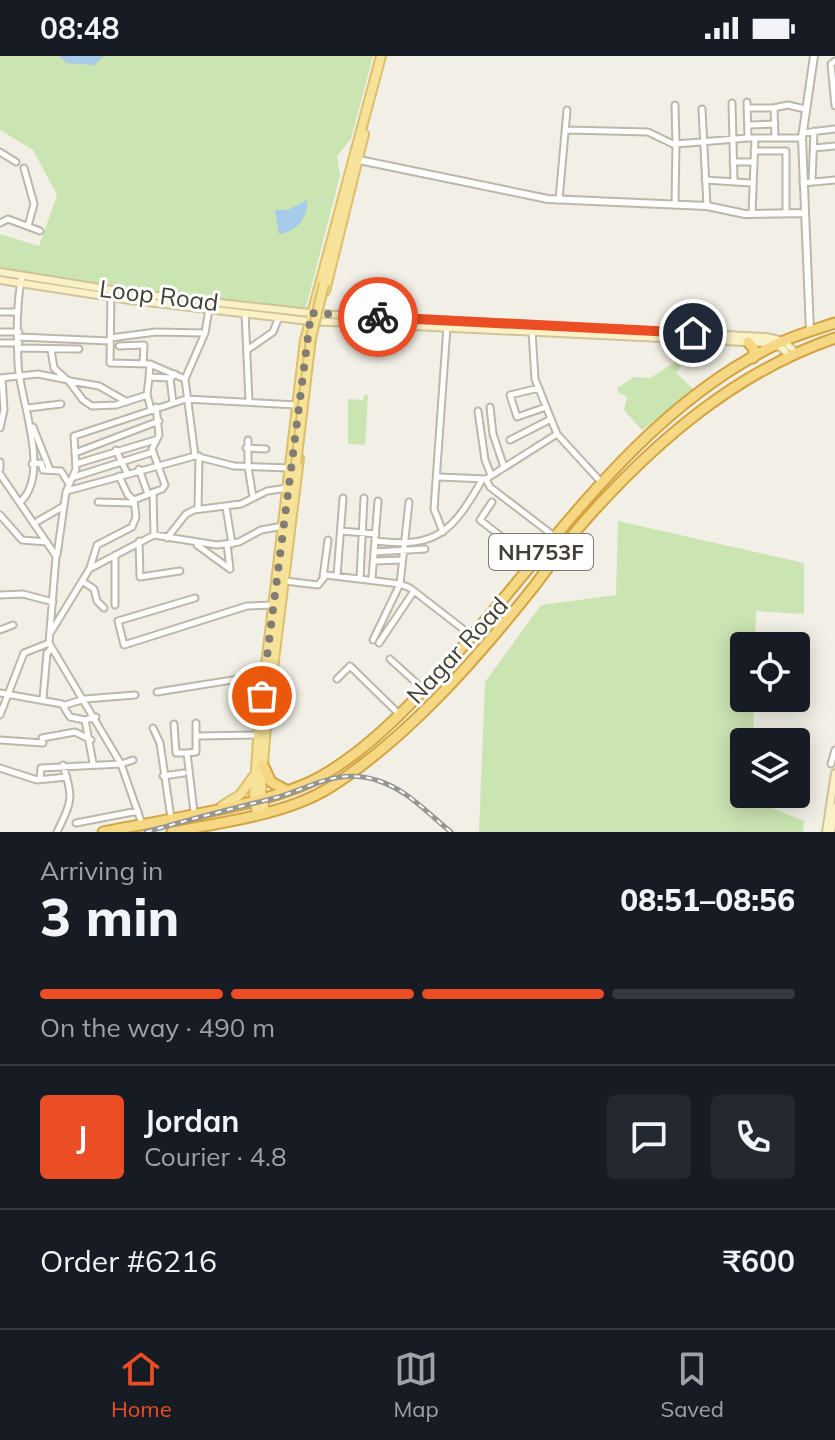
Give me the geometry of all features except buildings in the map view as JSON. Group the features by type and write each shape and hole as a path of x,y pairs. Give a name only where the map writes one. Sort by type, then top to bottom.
{"highway":[{"name":"Nagar Road","path":"103,832 288,790 331,769 375,737 423,689 472,636 601,482 696,395 779,343 835,323"},
{"name":"Nagar Road","path":"172,832 261,812 327,789 384,747 446,687 618,485 705,406 792,354 832,340"},
{"path":"748,342 754,349 753,358"},
{"path":"263,765 271,782 288,790"}],"main road":[{"path":"280,580 297,405 309,341 384,56"},
{"path":"314,317 359,160 361,138"},
{"path":"258,798 293,465 311,338 361,138"},
{"name":"Loop Road","path":"0,272 21,279 209,309 279,317 314,317"},
{"name":"Loop Road","path":"0,280 21,279"},
{"name":"Loop Road","path":"111,294 314,317"},
{"path":"314,317 447,327 779,343"},
{"path":"314,317 704,333 779,343 792,354"},
{"path":"261,812 254,775 264,675 272,605 280,580 309,341"},
{"path":"829,832 835,773"},
{"path":"222,806 240,795 254,775"},
{"path":"829,832 835,807"}],"street":[{"path":"810,332 802,135 814,56"},
{"path":"835,61 831,64 835,106"},
{"path":"732,103 734,181"},
{"path":"675,105 675,205"},
{"path":"752,214 751,162 754,151 747,105 773,108 788,105 805,109"},
{"path":"773,108 775,138"},
{"path":"702,109 707,206"},
{"path":"559,200 567,110"},
{"path":"748,125 775,124"},
{"path":"567,130 648,132 675,145 775,138 835,129"},
{"path":"812,182 814,131"},
{"path":"814,148 835,146"},
{"path":"754,151 786,151 786,213"},
{"path":"0,152 16,162"},
{"path":"359,160 559,200 707,206 752,214 803,213"},
{"path":"733,162 751,162"},
{"path":"24,168 34,204 28,226"},
{"path":"705,180 751,183"},
{"path":"803,183 835,180"},
{"path":"0,223 8,219 40,231"},
{"path":"21,279 18,312 20,378 32,426 50,470"},
{"path":"111,294 111,364 146,364 185,379"},
{"path":"198,509 197,456 185,379 205,333 209,309"},
{"path":"0,312 18,312"},
{"path":"245,313 249,401"},
{"path":"247,350 273,332 279,317"},
{"path":"443,532 434,509 439,477 447,327"},
{"path":"532,331 539,388 557,434 601,482"},
{"path":"0,332 51,350 79,349"},
{"path":"0,343 110,339 156,332 205,333"},
{"path":"98,502 134,502 165,485 153,452 159,435 159,421 147,395 149,377 144,345 119,346"},
{"path":"51,350 54,368 92,406 127,402 147,395"},
{"path":"0,428 4,410 1,378 38,374 99,386 127,402"},
{"path":"149,377 172,376"},
{"path":"172,376 173,403"},
{"path":"539,388 510,395 517,417 546,407"},
{"path":"43,699 56,556 66,492 74,477 76,464 74,436 186,399 297,405"},
{"path":"28,408 61,404"},
{"path":"490,407 493,434 504,467"},
{"path":"478,411 490,487 554,536"},
{"path":"510,440 551,419"},
{"path":"75,453 159,421"},
{"path":"20,502 29,490 32,426"},
{"path":"341,531 360,532 404,543 424,542 447,531 487,478 557,434"},
{"path":"76,464 156,440"},
{"path":"248,440 246,448 253,497"},
{"path":"246,448 266,449"},
{"path":"116,450 127,473"},
{"path":"74,477 153,452"},
{"path":"66,492 157,464 197,456 226,465 293,465"},
{"path":"0,462 1,474 56,556"},
{"path":"32,464 41,463 43,470 61,471 69,484"},
{"path":"139,469 151,493 154,535"},
{"path":"50,633 90,568 99,542 132,527 136,517 134,502 119,476"},
{"path":"439,477 487,478"},
{"path":"167,538 186,514 198,509 226,507 288,488"},
{"path":"337,576 343,498"},
{"path":"360,578 364,498"},
{"path":"372,578 378,501"},
{"path":"409,502 400,584 376,642 414,591"},
{"path":"492,502 480,520 534,562"},
{"path":"38,521 65,505"},
{"path":"194,543 230,570 226,507"},
{"path":"0,515 22,540 47,542"},
{"path":"90,568 154,535 194,543 230,544 261,530 283,526"},
{"path":"280,580 318,585 323,577 328,540"},
{"path":"139,541 140,577 180,571"},
{"path":"374,552 425,549"},
{"path":"115,554 115,605"},
{"path":"374,561 402,560"},
{"path":"323,577 372,578 400,584 414,591 472,636"},
{"path":"82,581 94,589 97,601 104,608"},
{"path":"0,595 23,594 53,602"},
{"path":"195,598 118,621 124,645 247,606 272,605"},
{"path":"0,630 13,625"},
{"path":"0,715 24,653 50,646"},
{"path":"50,646 96,717 121,764 142,824"},
{"path":"390,659 423,689"},
{"path":"337,679 350,666 398,713"},
{"path":"157,692 264,675"},
{"path":"0,693 65,705 85,699 135,695"},
{"path":"65,705 70,717 85,720 96,717"},
{"path":"85,720 93,763"},
{"path":"174,724 176,753 187,753 196,752 196,723"},
{"path":"153,728 160,743 171,818"},
{"path":"0,740 43,743 42,738 75,732 91,740"},
{"path":"197,736 258,735"},
{"path":"831,764 835,750"},
{"path":"187,753 194,812"},
{"path":"40,779 41,768 121,764 133,760"},
{"path":"57,832 69,813 72,791 63,765"},
{"path":"0,768 10,774 40,779 67,777"},
{"path":"163,776 184,773"},
{"path":"76,823 138,811"},
{"path":"112,816 115,830"}],"green space":[{"path":"0,56 373,56 351,139 337,156 340,176 306,307 295,309 0,270 0,234 39,246 57,195 33,150 0,130"},
{"path":"675,362 681,366 676,373 693,389 642,430 624,410 627,397 617,388 634,377 650,378"},
{"path":"364,395 368,395 365,445 348,444 348,399 363,400"},
{"path":"618,521 804,563 804,614 756,611 755,632 730,632 730,712 754,712 753,728 730,728 730,808 772,808 804,821 803,832 479,832 485,682 541,605 616,595"}],"water":[{"path":"59,56 104,56 94,65 67,63"},
{"path":"307,200 306,212 300,223 279,234 275,210 288,210"}],"railway":[{"path":"146,832 348,776 376,780 397,789 451,832"}],"way so far":[{"path":"262,696 311,313 378,317"}],"route":[{"path":"378,317 693,333"}]}
